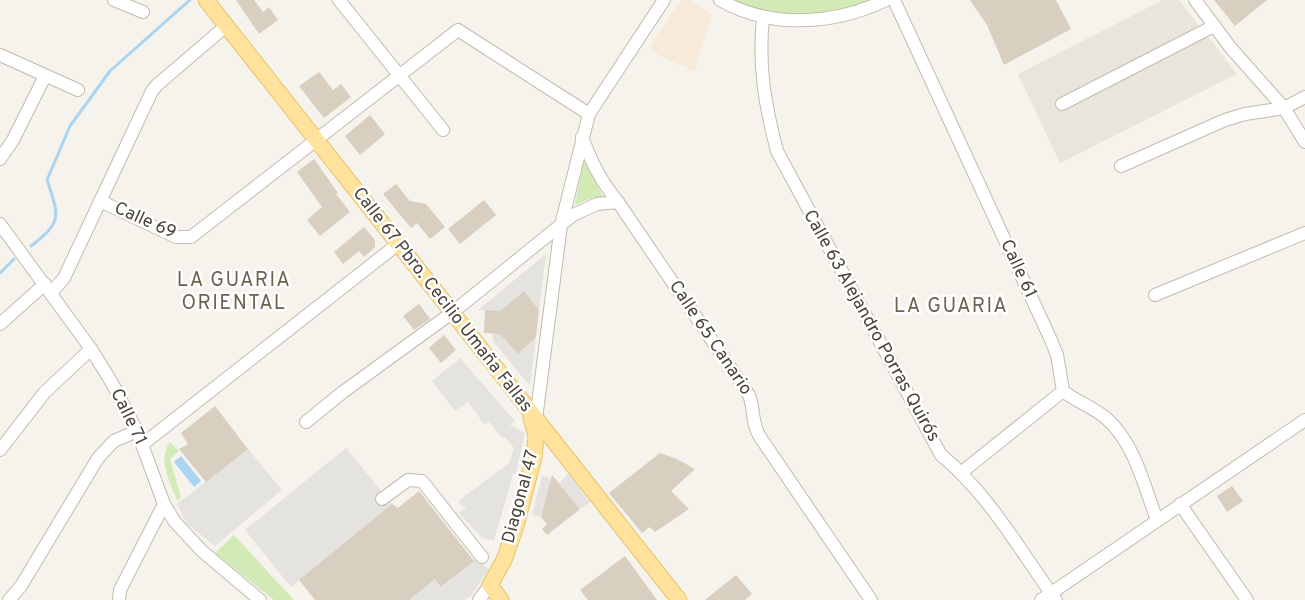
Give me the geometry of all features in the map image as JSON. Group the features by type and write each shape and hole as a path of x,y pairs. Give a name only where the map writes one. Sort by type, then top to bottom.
{"main road":[{"name":"Calle 67 Pbro. Cecilio Umaña Fallas","path":"206,1 679,600"},
{"name":"Diagonal 47","path":"490,585 504,560 516,526 534,457 535,426 526,406"},
{"path":"534,457 537,449 543,444 561,451"},
{"path":"490,585 501,600"}],"street":[{"path":"114,0 143,12"},
{"path":"339,0 443,130"},
{"path":"536,419 561,225 589,114 664,0"},
{"path":"720,0 764,18 810,20 856,12 886,0"},
{"name":"Calle 61","path":"894,0 1051,340 1057,355 1064,391"},
{"path":"1194,0 1284,108 1305,142"},
{"name":"Calle 63 Alejandro Porras Quirós","path":"764,18 760,46 765,108 777,151 941,455 962,472 986,500 1049,598"},
{"path":"0,324 64,278 152,91 226,26"},
{"path":"1062,104 1214,26"},
{"path":"316,140 456,31 461,30 589,114"},
{"path":"0,55 78,90"},
{"path":"0,159 13,140 45,76"},
{"path":"1121,166 1225,120 1245,114 1284,108 1305,97"},
{"name":"Calle 65 Canario","path":"582,137 597,174 749,395 753,411 753,425 760,437 871,600"},
{"name":"Calle 69","path":"100,201 176,237 191,237 316,140"},
{"path":"306,422 342,392 453,312 584,208 618,202"},
{"name":"Calle 71","path":"0,224 91,349 112,382 143,444 164,504 175,522 187,537 260,600"},
{"path":"1155,295 1305,233"},
{"path":"143,444 398,244"},
{"path":"0,450 45,392 91,349"},
{"path":"962,472 1064,391 1106,417 1119,431 1131,450 1157,520"},
{"path":"1049,598 1180,504 1305,420"},
{"path":"9,600 21,586 98,458 114,441 137,431"},
{"path":"382,499 408,480 423,481 482,557"},
{"path":"119,600 120,590 164,504"},
{"path":"1180,504 1246,600"},
{"path":"479,600 490,585"}],"shaded area":[{"path":"681,0 689,0 712,14 695,71 661,57 649,47"},
{"path":"1163,0 1179,0 1237,74 1060,163 1018,74"},
{"path":"546,254 539,310 524,291 500,311 478,310"},
{"path":"493,333 500,334 518,354 536,337 530,386 493,341"},
{"path":"460,358 515,421 510,425 525,433 516,474 513,474 494,541 481,537 458,512 466,509 458,501 509,463 514,448 489,422 484,424 468,402 455,411 432,381"},
{"path":"346,448 392,504 291,587 245,530"},
{"path":"248,449 282,490 215,546 186,523 177,504"},
{"path":"568,474 590,502 580,509 559,483"},
{"path":"542,476 551,479 541,517 532,515"},
{"path":"478,557 488,570 472,595 465,600 409,600 435,579 442,587"}],"green space":[{"path":"720,0 886,0 876,5 787,20"},
{"path":"584,160 603,197 589,199 575,205"},
{"path":"170,442 179,451 170,459 181,498 177,500 168,479 165,463 166,449"},
{"path":"234,535 294,600 274,600 215,553"}],"water":[{"path":"181,456 201,481 194,487 174,462"}],"building":[{"path":"236,0 254,0 263,12 269,7 278,20 259,34"},
{"path":"970,0 1056,0 1071,29 1004,65 987,25"},
{"path":"1214,0 1267,0 1235,26"},
{"path":"319,72 333,90 341,84 351,97 324,118 299,86"},
{"path":"370,115 385,134 360,155 345,136"},
{"path":"314,159 350,212 320,236 307,220 322,207 297,172"},
{"path":"396,184 410,201 426,204 445,227 430,239 417,223 411,228 383,194"},
{"path":"484,200 496,215 460,244 448,229"},
{"path":"364,227 375,240 375,247 364,257 359,251 343,264 334,252"},
{"path":"524,291 539,310 536,337 518,354 500,334 484,333 485,310 500,311"},
{"path":"419,304 430,319 414,330 403,316"},
{"path":"444,335 456,350 441,363 429,348"},
{"path":"215,406 248,449 206,482 179,449 188,444 181,433"},
{"path":"660,453 695,469 671,491 689,509 655,532 650,527 642,533 609,493"},
{"path":"552,475 580,509 547,535 542,529 547,524 541,517"},
{"path":"1232,486 1243,501 1227,512 1217,496"},
{"path":"419,491 474,561 441,587 435,579 409,600 315,600 299,580 392,504 398,508"},
{"path":"625,556 657,600 588,600 580,590"},
{"path":"736,575 752,594 745,600 705,600"}],"waterway":[{"path":"31,246 49,230 55,218 56,211 47,180 70,126 110,71 190,0"},
{"path":"0,273 14,259"}],"district":[{"name":"LA GUARIA ORIENTAL","path":"234,292"},
{"name":"LA GUARIA","path":"951,307"}]}
